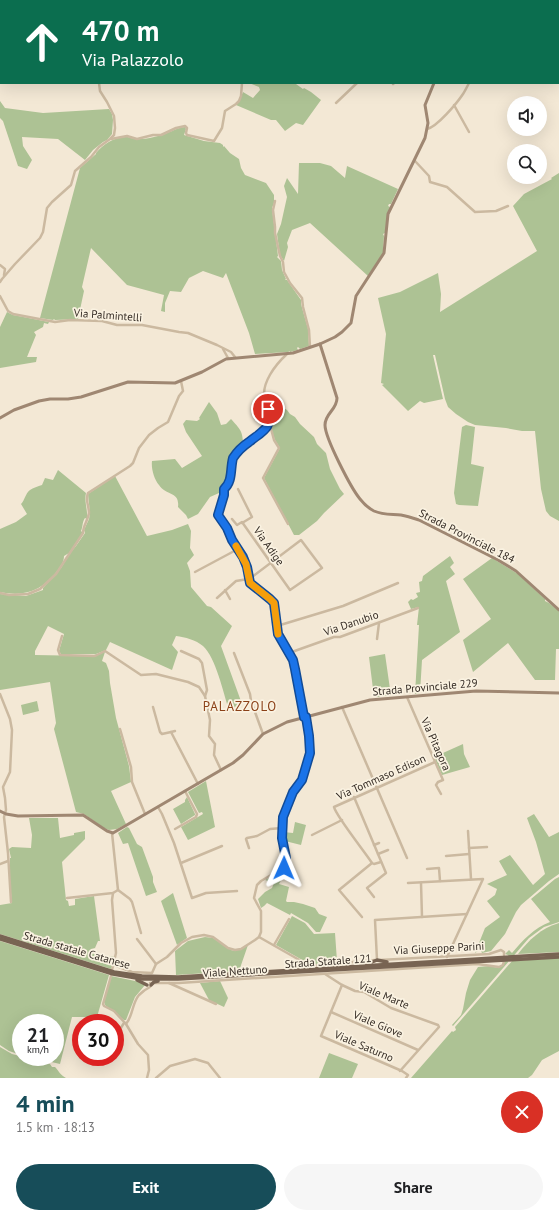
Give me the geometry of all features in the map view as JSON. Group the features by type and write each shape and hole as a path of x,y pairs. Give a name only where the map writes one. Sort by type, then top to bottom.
{"main road":[{"name":"Strada statale Catanese","path":"0,938 90,968 150,982"},
{"name":"Strada statale Catanese","path":"0,938 150,982"},
{"path":"515,958 559,954"},
{"path":"506,958 559,957"},
{"name":"Strada Statale 121","path":"150,982 178,976 506,958"},
{"name":"Strada Statale 121","path":"150,982 506,958"},
{"path":"338,967 345,964 372,962 377,960 384,962 404,963"}],"street":[{"path":"0,282 40,238 43,232 47,208 71,185 75,171 91,157 99,147 110,139 115,132 114,116 100,91 99,84"},
{"path":"110,139 127,136 137,139 161,135 178,127 185,126 187,136 214,141 222,128 225,111 236,104 240,98 242,84"},
{"path":"336,103 356,84"},
{"path":"0,418 14,410 47,399 68,399 81,397 128,382 172,383 181,381 228,358 286,354 320,344 342,332 351,323 356,296 384,253 389,211 423,145 428,129 425,105 434,84"},
{"path":"428,129 436,125 454,105 468,84"},
{"path":"454,105 469,132"},
{"path":"415,161 429,176 430,182 447,187 475,212 496,210 508,206"},
{"path":"275,201 273,210 279,255 283,262 284,272 290,283 302,298 309,330 310,347"},
{"path":"0,265 5,269 2,279"},
{"name":"Via Palmintelli","path":"0,296 8,311 13,314 55,322 70,320 102,320 121,325 142,325 188,334 217,344 231,352 235,357"},
{"name":"Strada Provinciale 184","path":"320,344 338,398 335,407 326,418 326,431 336,457 356,494 363,502 370,509 381,513 406,516 419,520 498,560 519,574 559,610"},
{"path":"222,347 228,358"},
{"path":"125,1023 128,1021 136,999 150,982 156,964 167,957 181,943 192,937 204,935 213,937 228,948 235,950 259,937 261,932 262,914 260,906 254,898 254,895 259,883 284,868 286,858 282,838 282,821 293,792 302,780 310,753 309,736 295,669 289,653 279,637 274,603 251,585 248,579 246,564 219,516 224,491 232,476 233,458 247,443 260,435 268,424 270,414 264,397 267,381 278,362 286,354"},
{"path":"0,593 14,595 31,593 40,589 56,574 83,533 89,513 87,494 130,466 133,463 139,448 149,435 168,422 178,398 183,391 181,381"},
{"path":"268,424 270,425 274,440 279,448 263,478 288,524"},
{"path":"238,489 252,518 242,523"},
{"name":"Via Adige","path":"232,519 237,525 242,522 290,590 322,568 301,540 271,563"},
{"path":"195,572 238,548"},
{"path":"217,598 236,581 248,579 271,563"},
{"path":"277,626 343,606 398,583"},
{"path":"225,590 230,600"},
{"name":"Via Danubio","path":"289,653 418,608"},
{"path":"377,638 379,622"},
{"path":"62,636 58,650 60,655 92,656 105,651 141,675 156,674 188,682 199,687 205,696 210,720 209,736 215,744 214,755 221,770"},
{"path":"181,651 201,661 207,690 205,696"},
{"path":"234,653 250,694 251,701 263,734"},
{"name":"Strada Provinciale 229","path":"112,833 118,831 221,770 238,759 263,734 287,722 370,700 406,696 491,691 559,693"},
{"path":"0,694 10,719 12,730 10,774 3,787 5,798 11,902"},
{"name":"Via Pitagora","path":"406,696 443,780 438,782 436,785 441,794"},
{"path":"153,706 161,733 176,731"},
{"path":"342,707 407,858"},
{"path":"120,729 131,767 132,782 145,815"},
{"path":"172,732 198,784"},
{"name":"Via Tommaso Edison","path":"342,820 334,807 435,762"},
{"path":"175,829 197,814 185,792"},
{"path":"354,797 386,873 367,888 374,897"},
{"path":"158,807 181,863 192,898 206,893 237,891"},
{"path":"0,811 31,816 83,815 103,830 112,833 118,890 132,902 141,933"},
{"path":"312,835 342,820 372,863"},
{"path":"249,848 247,838 257,836 270,829 282,828"},
{"path":"468,831 471,879"},
{"path":"374,846 379,843"},
{"path":"181,863 222,846"},
{"path":"469,848 487,847"},
{"path":"378,854 388,850"},
{"path":"446,856 469,854"},
{"path":"0,864 8,861"},
{"path":"362,917 339,890 372,863 374,864 381,862"},
{"path":"427,869 439,868 440,881"},
{"path":"408,883 483,879 447,957"},
{"path":"421,883 422,916"},
{"path":"67,898 113,893 118,890"},
{"path":"112,970 116,953 112,900 113,893"},
{"path":"377,960 375,920 467,914"},
{"path":"274,945 289,919"},
{"name":"Via Giuseppe Parini","path":"259,937 310,966 377,960 489,954 500,950 504,952 506,958"},
{"path":"137,939 156,964"},
{"name":"Viale Nettuno","path":"114,965 132,972 150,982 169,983 477,964 499,967 503,965 506,958"},
{"name":"Viale Marte","path":"324,973 342,985 355,991 364,992 391,1008 439,1027 418,1050"},
{"path":"111,976 103,1004 114,1011 125,1023 138,1044 148,1055 149,1070 147,1078"},
{"path":"169,983 216,1004"},
{"path":"331,1012 342,985"},
{"name":"Viale Saturno","path":"331,1012 321,1036 400,1071"},
{"name":"Viale Giove","path":"331,1012 418,1050"},
{"path":"406,1078 408,1075 400,1071 418,1050"},
{"path":"156,1078 170,1066 195,1060 208,1063 220,1078"}],"green space":[{"path":"252,84 296,84 311,92 321,100 303,125 296,123 285,131 276,120 271,120 236,105 243,92 253,98 260,90 259,87"},
{"path":"0,101 5,108 43,113 109,109 113,120 112,134 107,140 93,150 85,160 58,139 22,137 23,146 32,160 27,169 18,166 3,121 0,118"},
{"path":"185,127 186,129 184,135 223,145 223,147 224,146 230,153 239,159 241,168 245,175 266,183 274,195 274,203 272,208 277,257 281,261 285,280 287,280 301,300 308,329 309,346 300,349 298,347 298,350 290,352 255,354 249,333 226,273 223,278 203,271 189,278 181,292 170,291 165,303 165,312 161,311 164,295 127,285 91,248 82,287 84,291 78,319 53,320 40,318 80,168 102,147 114,139 123,137 137,139 147,138 162,135"},
{"path":"299,163 320,163 331,166 345,178 347,166 398,189 391,204 388,206 390,207 385,233 383,234 383,253 368,276 310,223 292,230 287,243 288,247 284,261 280,255 277,234 281,224 287,197 284,186 287,178 298,194"},
{"path":"559,173 559,521 550,516 546,511 541,489 535,431 522,431 475,425 456,414 448,407 445,399 435,355 433,355 443,399 424,403 420,401 408,411 382,385 384,384 381,383 386,334 378,298 400,292 438,273 441,294 440,312 537,251 513,206 524,194 543,184 547,184 547,182 552,179 551,178"},
{"path":"7,312 13,315 49,322 48,324 44,323 43,327 34,332 36,335 27,357 37,357 36,362 0,368 0,327"},
{"path":"209,402 217,413 221,425 226,424 231,419 239,428 242,433 243,445 232,457 231,476 223,493 210,497 198,514 188,519 178,507 177,498 165,491 157,483 153,473 152,461 175,459 182,468 202,456 186,432 183,424 186,420 197,421 200,419 199,418"},
{"path":"266,402 276,403 287,410 314,437 317,444 326,453 330,469 344,494 317,521 299,535 294,535 264,478 280,448 275,440 269,423 271,415"},
{"path":"466,425 475,427 471,464 484,467 478,506 456,504 454,493 462,427"},
{"path":"58,470 86,493 85,500 87,519 85,518 83,521 81,531 83,533 69,553 64,556 63,562 58,570 39,588 17,594 0,592 0,529 16,522 27,514 21,504 27,493 31,489 42,485 45,478 53,480"},
{"path":"115,476 147,536 172,530 188,524 191,531 190,548 194,555 187,563 190,571 191,587 207,606 211,607 232,626 221,646 242,704 229,710 219,676 208,651 194,640 176,636 172,645 178,652 172,670 110,642 106,650 96,654 61,654 59,651 64,634 48,626 35,651 35,655 90,656 105,652 102,661 106,663 109,671 116,718 129,766 131,782 111,791 126,824 117,829 109,830 84,814 76,812 54,729 56,723 50,682 0,690 0,594 26,596 43,590 43,588 61,568 85,533 84,530 90,513 88,494"},
{"path":"450,556 454,563 450,567 455,574 446,581 460,632 422,660 420,693 415,694 419,607 411,609 408,602 411,599 413,600 418,597 416,593 420,592 419,582 422,581 423,576"},
{"path":"492,558 518,574 545,599 545,601 559,611 559,649 556,649 555,680 535,680 508,643 473,672 463,640 491,619 463,579"},
{"path":"385,654 391,696 382,695 379,697 374,697 369,657"},
{"path":"37,701 39,711 23,715 21,705"},
{"path":"463,744 464,754 470,767 442,775 434,757"},
{"path":"206,781 215,827 188,840 181,827 203,814 202,812 199,813 188,792"},
{"path":"187,797 195,815 181,824 173,809 185,802"},
{"path":"534,814 549,837 559,832 559,874 521,905 505,934 491,951 482,953 481,951 478,951 475,953 485,928 500,917 487,901 495,895 497,889 487,884 507,875 499,861 510,855 533,885 545,874 536,842 527,818"},
{"path":"29,818 58,818 60,838 85,831 85,839 62,862 66,900 68,901 69,906 75,905 75,899 94,896 100,941 98,941 95,948 91,949 90,953 115,957 111,969 0,934 0,905 12,903 9,873 11,858 9,849 12,847 31,848 32,835"},
{"path":"295,822 306,825 301,845 285,841 283,832 293,833"},
{"path":"127,827 129,828 137,844 142,847 157,892 146,896 128,843 123,844 118,833"},
{"path":"283,870 286,871 279,884 289,887 286,901 315,908 319,914 327,917 320,932 316,932 308,923 291,913 290,915 267,903 261,908 258,899 272,888 274,883 265,880"},
{"path":"559,877 559,922 544,927 529,938 453,1026 452,1025 461,1015 470,980 478,967 489,966 499,968 505,961 508,961 508,955 505,954 509,950 512,953 534,931 550,922 531,899"},
{"path":"173,893 187,938 177,945 161,901"},
{"path":"292,916 305,923 314,934 335,933 337,961 311,965 276,945"},
{"path":"559,923 559,952 518,954 541,931"},
{"path":"205,937 213,938 235,951 248,945 239,971 176,975 175,951 188,941"},
{"path":"0,941 109,975 98,1014 72,1014 64,1048 64,1014 12,1014 12,1052 0,1045"},
{"path":"559,958 559,1051 542,1060 532,1075 528,1078 411,1078 452,1031 453,1032 456,1030 455,1027 512,961"},
{"path":"111,976 140,982 145,985 135,997 126,1020 124,1020 124,1014 116,1014 105,1005 104,1002"},
{"path":"220,981 228,998 224,1007 209,1000 200,983"},
{"path":"0,1047 12,1054 12,1066 51,1066 55,1067 66,1078 0,1078"},
{"path":"329,1053 358,1064 352,1078 319,1078"}],"slow traffic":[{"path":"236,546 246,564 251,585 274,603 278,634"}],"district":[{"name":"PALAZZOLO","path":"240,706"}],"route":[{"path":"268,409 270,417 265,430 247,443 233,458 232,476 228,485 224,489 224,495 218,515 222,519 232,540 243,557 251,585 274,603 278,634 293,660 304,717 306,717 310,753 302,780 293,792 282,821 282,838 286,858 284,868"}]}
